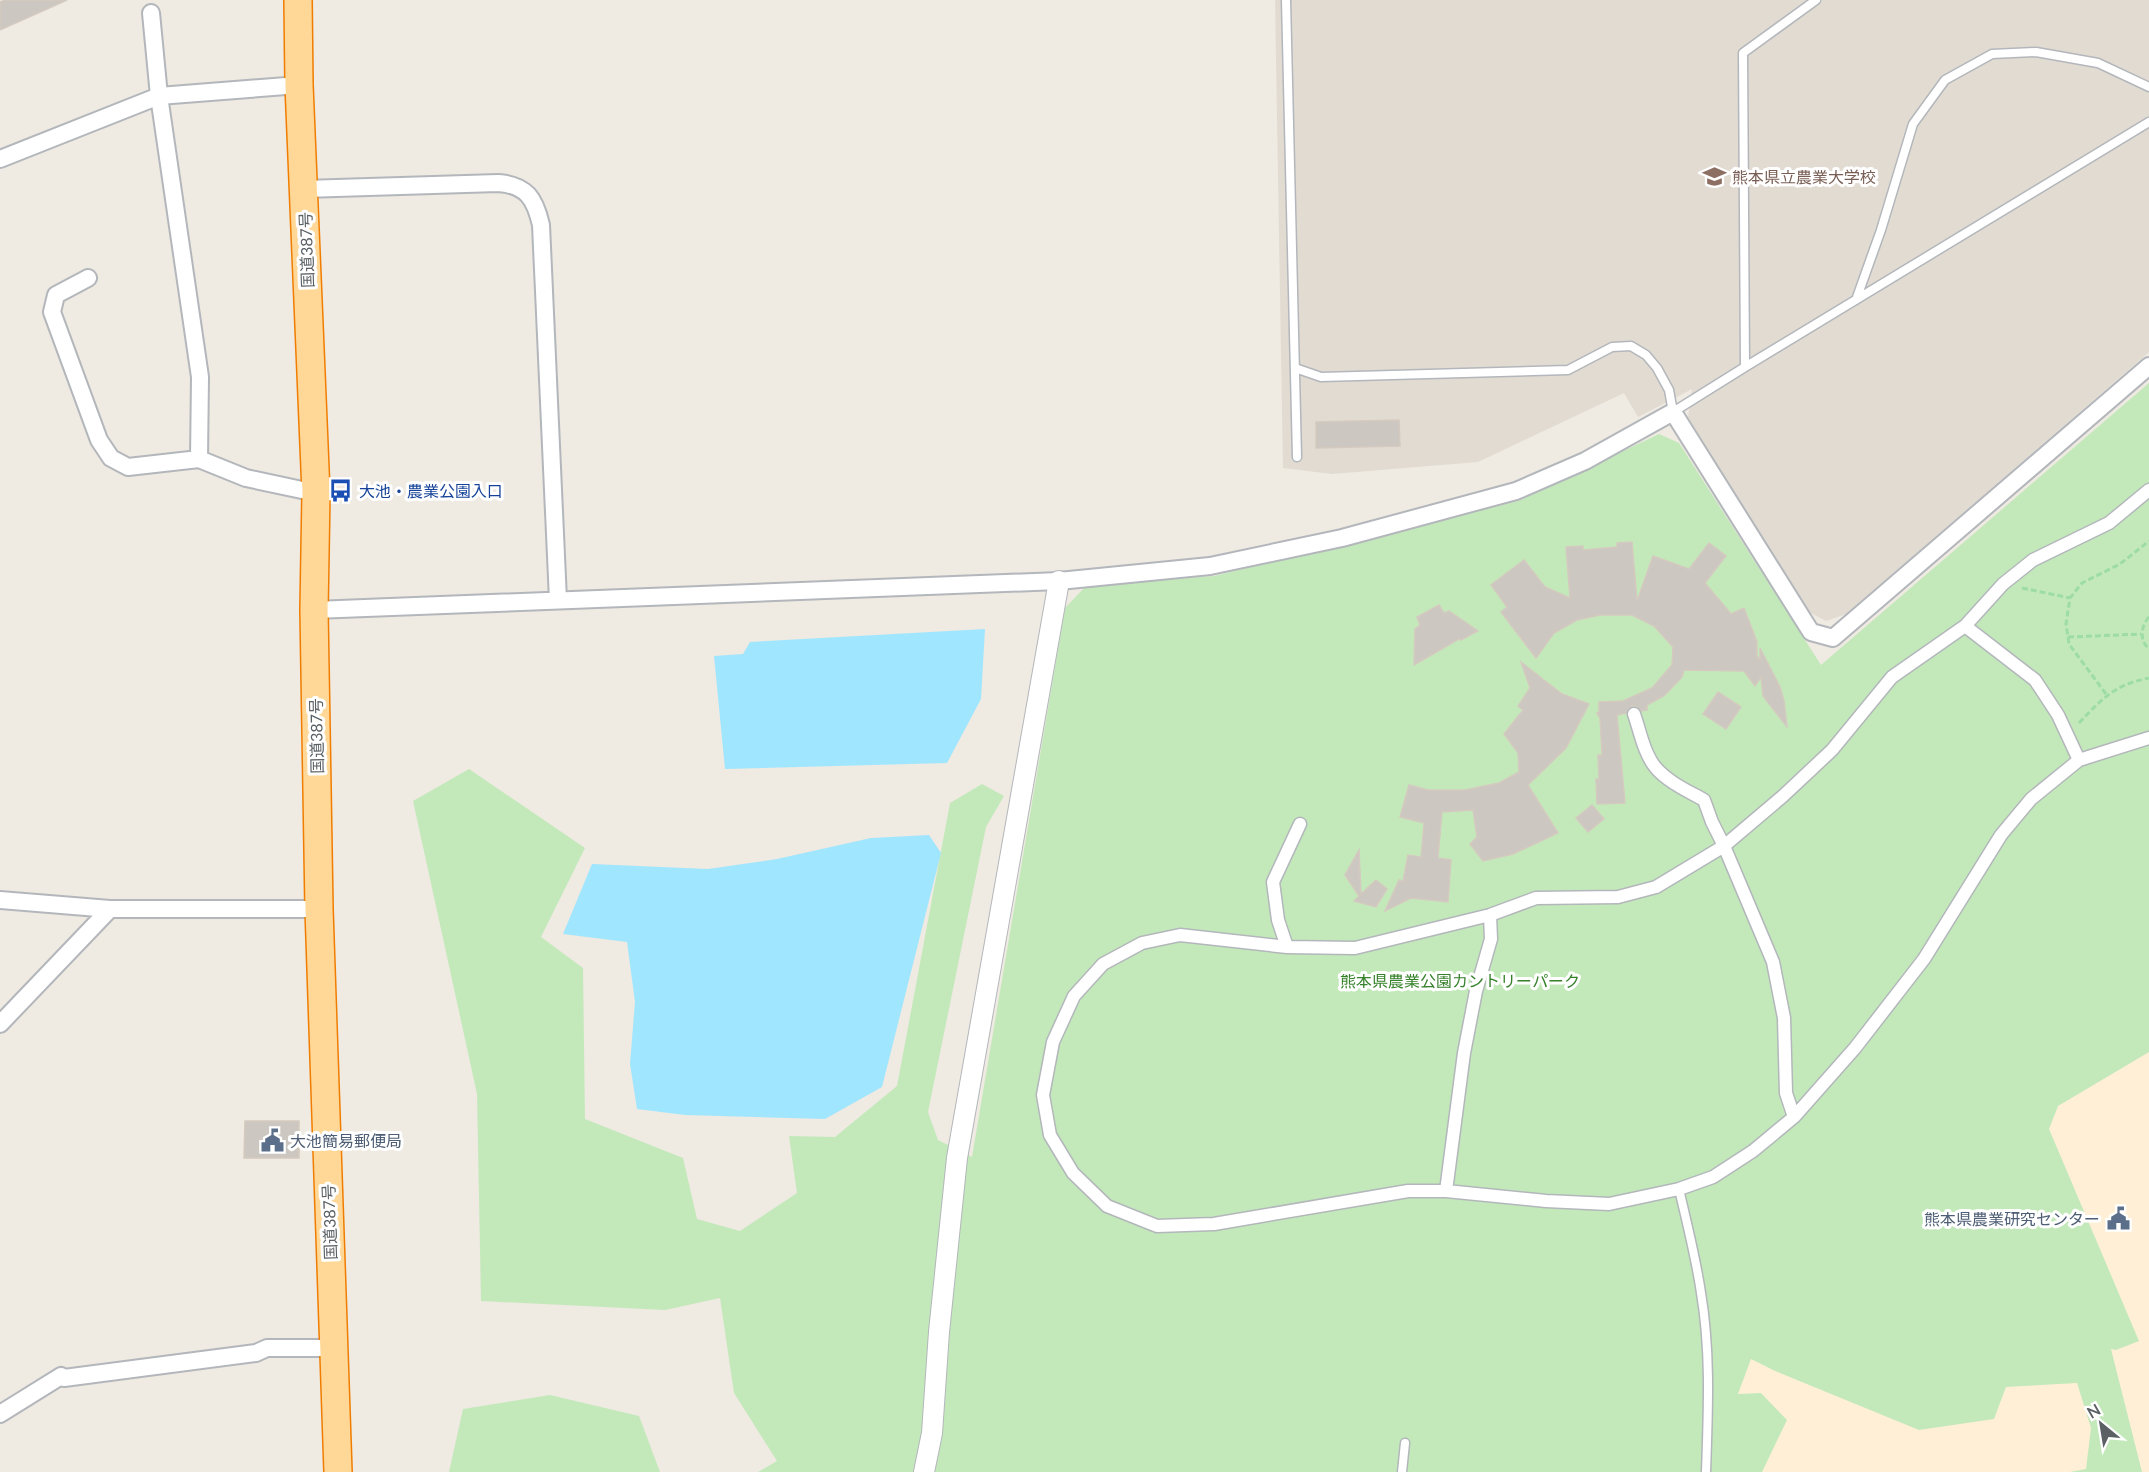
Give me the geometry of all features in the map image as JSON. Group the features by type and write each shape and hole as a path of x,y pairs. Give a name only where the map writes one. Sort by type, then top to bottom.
{"highway":[{"name":"国道387号","path":"298,0 299,85 316,493 314,610 319,909 339,1472"}],"street":[{"path":"150,13 159,96 200,377 199,459"},
{"path":"0,159 159,96 299,85"},
{"path":"304,189 498,183 518,187 526,192 533,201 541,225 558,600"},
{"path":"88,278 56,295 52,312 99,440 111,458 128,467 199,459 246,478 316,493"},
{"path":"314,610 1059,581 1210,566 1342,538 1516,491 1585,460 1673,412 1811,632 1833,638 2149,366"},
{"path":"2149,490 2109,523 2033,560 2003,584 1965,626 1892,677 1832,750 1783,796 1724,846 1656,887 1618,897 1536,898 1490,915 1355,948 1287,947 1180,935 1142,943 1103,964 1074,996 1053,1042 1043,1095 1050,1135 1073,1173 1107,1206 1157,1226 1214,1224 1408,1191 1446,1191 1546,1201 1609,1204 1679,1189 1713,1177 1753,1151 1794,1117 1855,1048 1924,960 2001,835 2031,799 2079,760 2149,738"},
{"path":"924,1472 932,1433 939,1332 957,1158 1059,581"},
{"path":"1965,626 2035,680 2058,715 2079,760"},
{"path":"1634,714 1655,767 1679,786 1704,800 1773,962 1784,1018 1786,1093 1794,1117"},
{"path":"1287,947 1278,920 1273,882 1300,824"},
{"path":"0,900 110,909 319,909"},
{"path":"0,1024 110,909"},
{"path":"1446,1191 1464,1053 1476,991 1491,939 1490,915"},
{"path":"0,1414 61,1377 256,1353 267,1348 333,1348"}],"lane":[{"path":"1286,0 1297,457"},
{"path":"1744,367 1743,53 1816,0"},
{"path":"1856,300 1881,230 1913,124 1945,80 1992,54 2036,52 2098,63 2149,87"},
{"path":"1294,368 1321,377 1568,370 1612,347 1631,346 1646,355 1658,368 1669,390 1673,412 2149,122"},
{"path":"1679,1189 1701,1293 1707,1337 1706,1472"},
{"path":"1402,1472 1405,1443"}],"path":[{"path":"2106,694 2069,644 2066,624 2070,598 2082,583 2120,564 2149,541"},
{"path":"2003,584 2070,598"},
{"path":"2149,617 2144,623 2141,634 2145,646 2149,649"},
{"path":"2068,637 2141,634"},
{"path":"2068,736 2106,694 2136,680 2149,678"}],"shaded area":[{"name":"熊本県立農業大学校","path":"1275,0 2149,0 2149,352 1846,614 1826,621 1807,611 1688,417 1692,389 1638,417 1624,393 1478,462 1332,474 1283,468"},
{"name":"熊本県農業研究センター","path":"2149,1052 2149,1472 1715,1472 1721,1438 1770,1306 2138,1340 2049,1129 2058,1106"}],"green space":[{"name":"熊本県農業公園カントリーパーク","path":"2149,383 2149,1052 2058,1106 2049,1129 2139,1341 2116,1350 2111,1349 2142,1472 2070,1472 2086,1469 2091,1428 2077,1383 2006,1387 1994,1419 1919,1430 1751,1359 1738,1394 1761,1393 1787,1420 1762,1472 758,1472 777,1461 734,1393 720,1298 665,1310 481,1301 477,1094 413,801 469,769 585,848 541,937 583,968 585,1119 683,1158 697,1219 740,1231 797,1193 789,1136 835,1137 897,1086 950,803 982,784 1004,796 986,827 928,1112 938,1140 972,1157 1065,608 1086,586 1214,576 1518,501 1659,434 1679,443 1821,665"},
{"path":"550,1395 639,1416 660,1472 449,1472 463,1409"}],"water":[{"path":"985,629 981,699 947,763 725,769 714,656 743,654 750,642"},
{"path":"929,835 941,853 882,1087 825,1119 685,1115 637,1109 630,1064 635,1002 627,942 563,934 592,864 708,869 777,859 871,838"}],"building":[{"path":"5,0 67,0 0,30 0,2"},
{"path":"1399,420 1400,446 1316,448 1316,422"},
{"path":"1632,542 1637,601 1653,556 1689,569 1709,543 1726,556 1705,583 1731,614 1744,608 1757,642 1757,656 1760,660 1760,648 1780,687 1787,727 1763,696 1761,677 1755,686 1744,671 1684,670 1682,677 1664,696 1647,705 1647,710 1641,711 1636,706 1632,706 1626,713 1617,715 1625,803 1597,804 1598,755 1602,755 1600,718 1597,713 1599,702 1623,701 1652,688 1672,665 1673,647 1654,626 1632,615 1600,615 1577,620 1554,633 1536,658 1501,612 1507,607 1491,585 1524,560 1545,587 1570,598 1566,547 1583,546 1583,550 1617,547 1617,543"},
{"path":"1439,605 1444,613 1449,611 1478,631 1459,639 1414,665 1415,629 1420,625 1417,617"},
{"path":"1521,662 1562,694 1589,704 1566,748 1528,785 1558,833 1513,854 1483,861 1470,844 1477,837 1473,810 1442,812 1438,858 1451,860 1448,902 1411,898 1385,911 1399,880 1403,881 1408,855 1421,857 1424,823 1400,817 1409,785 1428,790 1465,790 1499,783 1519,772 1518,753 1504,734 1523,710 1518,706 1530,688"},
{"path":"1718,692 1741,707 1726,729 1703,714"},
{"path":"1592,805 1604,819 1588,832 1576,818"},
{"path":"1359,850 1361,894 1376,880 1387,889 1376,907 1354,901 1359,896 1345,875"},
{"name":"大池簡易郵便局","path":"245,1121 299,1121 299,1158 244,1158"}],"place":[{"name":"熊本県立農業大学校","path":"1714,176"},
{"name":"大池・農業公園入口","path":"341,490"},
{"name":"大池簡易郵便局","path":"272,1140"},
{"name":"熊本県農業研究センター","path":"2118,1218"}]}
